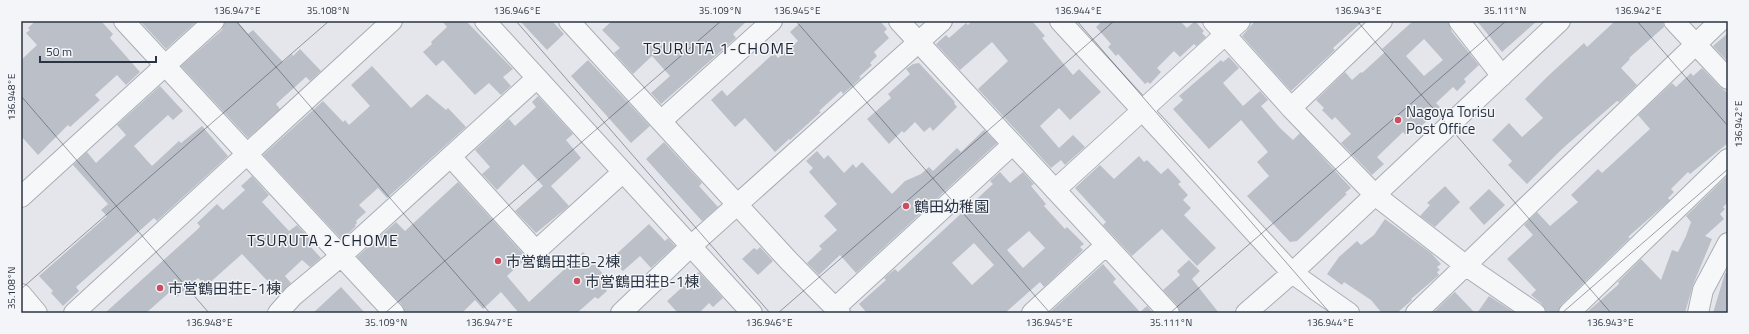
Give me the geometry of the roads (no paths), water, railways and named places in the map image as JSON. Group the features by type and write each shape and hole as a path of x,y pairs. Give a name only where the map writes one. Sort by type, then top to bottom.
{"street":[{"path":"124,21 394,313"},
{"path":"21,197 214,21"},
{"path":"74,313 392,21"},
{"path":"485,21 752,313"},
{"path":"661,121 772,21"},
{"path":"899,21 1170,313"},
{"path":"621,313 691,246 942,21"},
{"path":"1060,21 1292,273 1349,313"},
{"path":"1291,108 1382,21"},
{"path":"1459,21 1502,76"},
{"path":"1246,313 1292,273 1560,21"},
{"path":"1674,21 1728,79"},
{"path":"1416,313 1720,21"},
{"path":"580,24 661,121 788,260 838,310 1013,144"},
{"path":"1055,190 1142,110 1226,25 1291,108 1375,195 1465,265 1535,313"},
{"path":"278,313 293,296 341,256 537,78"},
{"path":"451,157 536,251 623,172"},
{"path":"1569,313 1728,159"},
{"path":"1032,313 1106,245"},
{"path":"1698,313 1703,290 1727,250"},
{"path":"21,294 37,313"}],"place":[{"name":"Nagoya Torisu Post Office","path":"1398,120"},
{"name":"鶴田幼稚園","path":"906,206"},
{"name":"市営鶴田荘B-2棟","path":"498,261"},
{"name":"市営鶴田荘B-1棟","path":"577,281"},
{"name":"市営鶴田荘E-1棟","path":"160,288"}],"district":[{"name":"TSURUTA 1-CHOME","path":"719,48"},
{"name":"TSURUTA 2-CHOME","path":"323,240"}]}
